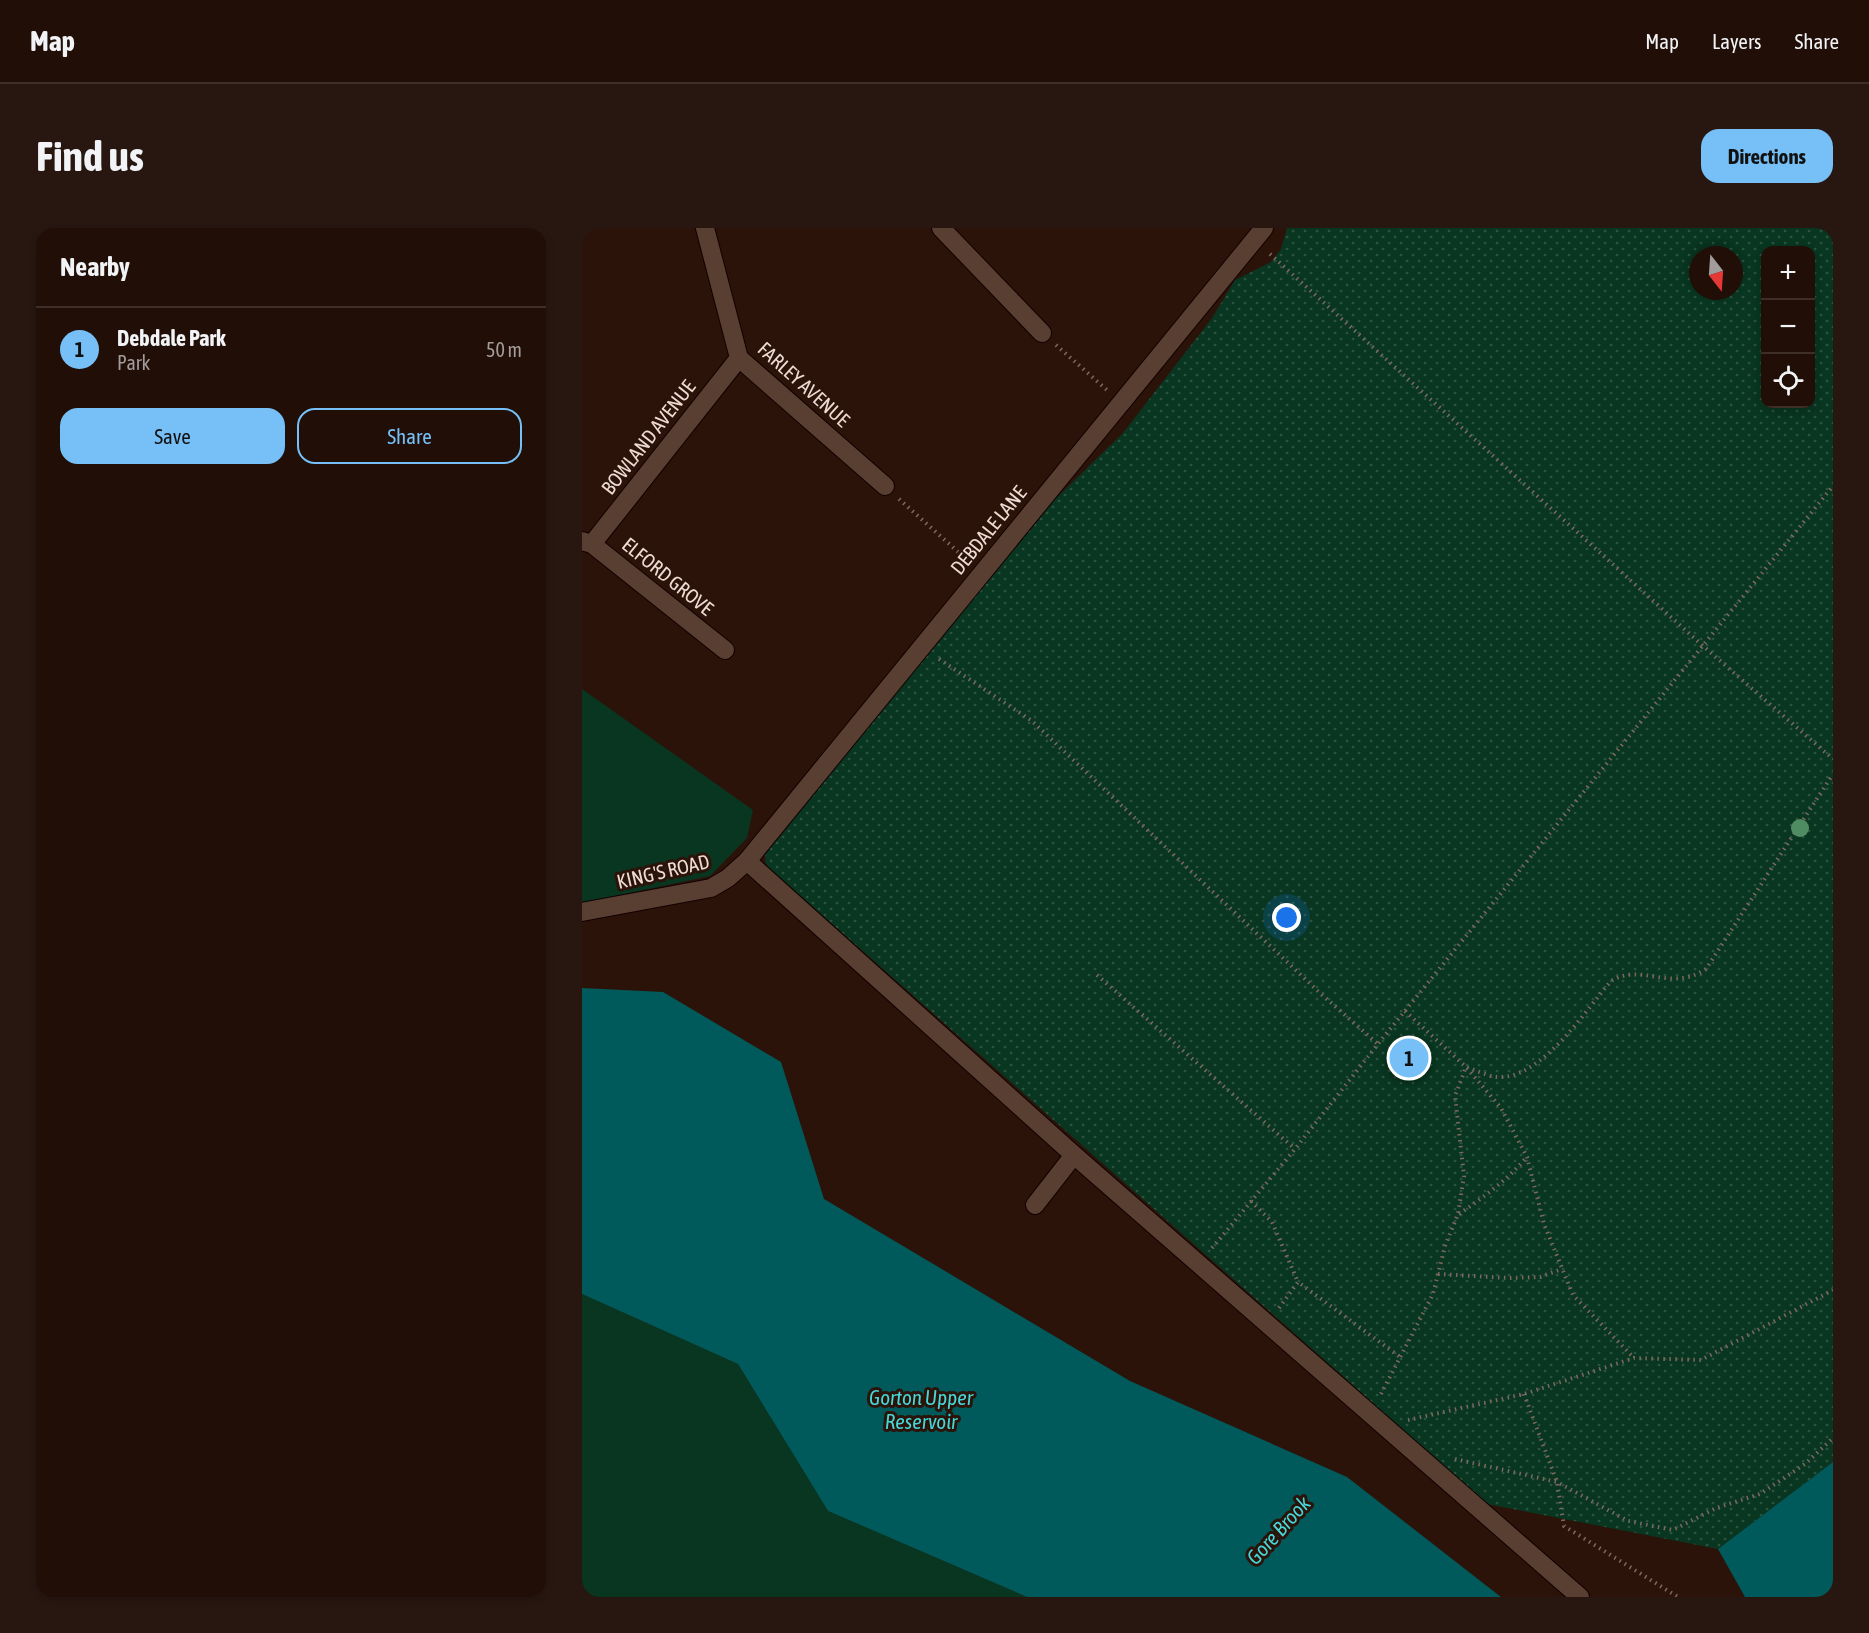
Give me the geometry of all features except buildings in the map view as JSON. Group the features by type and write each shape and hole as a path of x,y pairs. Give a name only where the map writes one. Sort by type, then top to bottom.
{"street":[{"name":"FARLEY AVENUE","path":"705,228 739,358 885,486"},
{"path":"941,228 1042,333"},
{"name":"DEBDALE LANE","path":"747,861 1259,234"},
{"name":"BOWLAND AVENUE","path":"587,542 739,358"},
{"name":"ELFORD GROVE","path":"587,542 725,650"},
{"path":"747,861 1074,1155 1580,1597"},
{"name":"KING'S ROAD","path":"582,912 711,888 728,878 747,861"},
{"path":"1035,1206 1074,1155"}],"path":[{"path":"1259,234 1703,646 1833,759"},
{"path":"1042,333 1121,402"},
{"path":"885,486 982,572"},
{"path":"1199,1263 1295,1149 1833,486"},
{"path":"920,647 1032,721 1321,994 1378,1044"},
{"path":"1466,1067 1497,1077 1525,1070 1547,1056 1611,981 1618,976 1635,974 1677,980 1698,975 1706,969 1833,774"},
{"path":"1097,975 1295,1149"},
{"path":"1405,1011 1466,1067 1501,1108 1527,1157 1544,1224 1573,1295 1634,1358"},
{"path":"1365,1409 1382,1394 1432,1294 1445,1246 1458,1214 1464,1176 1455,1096 1466,1067"},
{"path":"1458,1214 1489,1194 1527,1157"},
{"path":"1251,1202 1272,1222 1298,1282 1400,1357"},
{"path":"1438,1274 1508,1278 1540,1277 1562,1269"},
{"path":"1268,1324 1298,1282"},
{"path":"1414,1428 1405,1421 1524,1394 1634,1358 1701,1360 1833,1290"},
{"path":"1524,1394 1557,1482 1564,1526 1678,1597"},
{"path":"1450,1458 1557,1482 1628,1521 1672,1530 1716,1508 1760,1494 1805,1464 1833,1438"}],"green space":[{"path":"1287,228 1833,228 1833,1462 1718,1549 1487,1504 769,868 765,862 766,847 919,660 1019,543 1039,515 1123,433 1212,318 1235,280 1271,262 1281,249"},
{"path":"582,689 753,810 747,838 710,876 582,903"},
{"path":"582,1294 738,1364 828,1511 1027,1597 582,1597"}],"water":[{"name":"Gorton Upper Reservoir","path":"582,988 663,992 781,1062 824,1199 1130,1381 1347,1477 1501,1597 1027,1597 828,1511 738,1364 582,1294"},
{"path":"1833,1462 1833,1597 1745,1597 1718,1549"}],"place":[{"name":"Debdale Park","path":"1409,1058"}],"water label":[{"name":"Gore Brook","path":"1278,1530"}]}
